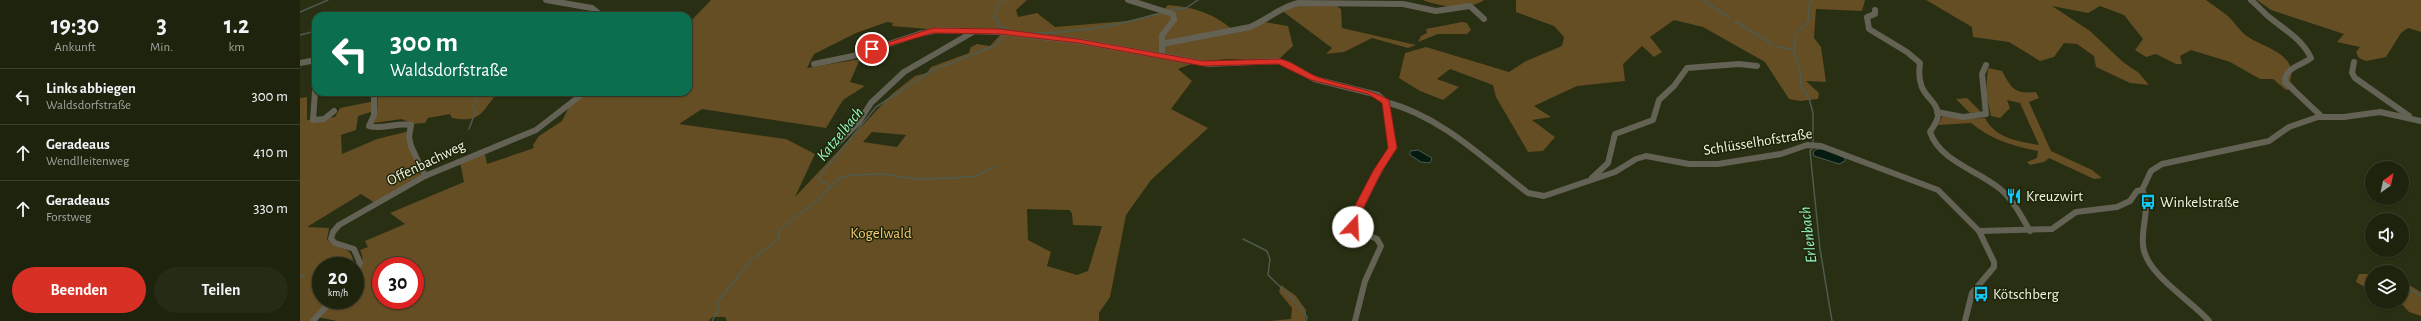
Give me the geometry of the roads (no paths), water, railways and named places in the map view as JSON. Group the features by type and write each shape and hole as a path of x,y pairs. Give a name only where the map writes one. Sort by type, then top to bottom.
{"street":[{"path":"546,0 592,8 599,12"},
{"path":"1128,0 1173,14 1174,20 1162,35 1162,55"},
{"path":"2251,0 2264,13 2292,33 2308,49 2311,58 2306,62 2290,67 2285,76 2286,82 2321,116"},
{"path":"1162,44 1250,27 1260,23 1285,6 1313,2 1403,4 1436,11 1470,6 1484,19"},
{"path":"1876,10 1875,14 1867,17 1869,29 1907,52 1920,64 1917,76 1920,88 1937,112 1938,117 1930,132 1934,143 1948,155 2000,189 2030,231"},
{"name":"Schlüsselhofstraße","path":"814,64 853,56 926,32 1007,33 1078,41 1209,64 1278,61 1288,64 1308,77 1371,93 1386,102 1427,117 1476,151 1532,196 1544,196 1592,178 1615,172 1636,159 1646,156 1688,164 1711,164 1781,154 1807,145 1821,146 1934,187 1955,204 1979,231 1991,255 1994,267 1972,293 1965,321"},
{"path":"836,145 859,122 871,103 904,72 947,49 973,32"},
{"path":"300,63 312,61"},
{"path":"2354,62 2352,73 2355,78 2411,119"},
{"path":"1592,178 1608,163 1615,134 1621,130 1642,125 1653,120 1659,100 1674,86 1687,68 1739,64 1757,66"},
{"path":"1937,112 1963,117 1986,114 1982,74 1986,65"},
{"path":"316,96 312,120 324,119 334,110"},
{"path":"374,96 374,115 369,126 399,124 411,125 412,129 409,138 420,169 425,176"},
{"name":"Offenbachweg","path":"358,257 353,248 332,241 331,237 334,229 362,211 425,176 536,130 554,118 579,96"},
{"path":"1355,321 1358,304 1365,281 1381,246 1377,239 1358,232 1352,224 1378,171 1392,148 1386,102"},
{"path":"1979,231 2030,231 2052,229 2076,212 2117,207 2130,201 2137,191 2142,190 2151,171 2162,164 2269,142 2289,127 2321,116 2344,117 2380,112 2421,121"},
{"path":"2142,190 2146,197 2143,219 2144,252 2152,267 2197,307 2209,321"},
{"path":"313,321 324,309"}],"waterway":[{"path":"300,12 328,0"},
{"name":"Katzelbach","path":"1005,0 997,6 994,19 999,21 997,26 1009,29 1008,31"},
{"path":"1169,10 1186,8 1198,0"},
{"path":"1703,0 1729,17"},
{"name":"Erlenbach","path":"1795,33 1808,22 1809,7 1812,0"},
{"path":"1033,33 1065,32 1098,28 1161,13"},
{"path":"1735,21 1772,44"},
{"path":"300,35 312,32"},
{"name":"Katzelbach","path":"829,188 827,184 820,181 819,177 876,107 931,71 996,45 1005,34"},
{"name":"Erlenbach","path":"1795,37 1794,51 1800,73 1801,87 1809,98 1813,113 1813,144"},
{"path":"1778,47 1791,49"},
{"path":"469,129 476,110 473,106 477,96"},
{"name":"Erlenbach","path":"1813,147 1810,151 1820,249 1832,321"},
{"path":"829,188 840,178 851,175 882,174 918,179 951,178 976,176 995,167"},
{"name":"Katzelbach","path":"712,321 719,308 717,303 751,260 779,239 779,230 818,200 829,188"},
{"path":"1243,239 1267,251 1270,259 1268,275 1293,299 1307,317 1306,321"},
{"path":"300,275 304,276"},
{"path":"2409,288 2421,296"}],"place":[{"name":"Kreuzwirt","path":"2014,196"},
{"name":"Winkelstraße","path":"2148,202"},
{"name":"Kötschberg","path":"1981,294"}],"park label":[{"name":"Kogelwald","path":"881,233"}]}
